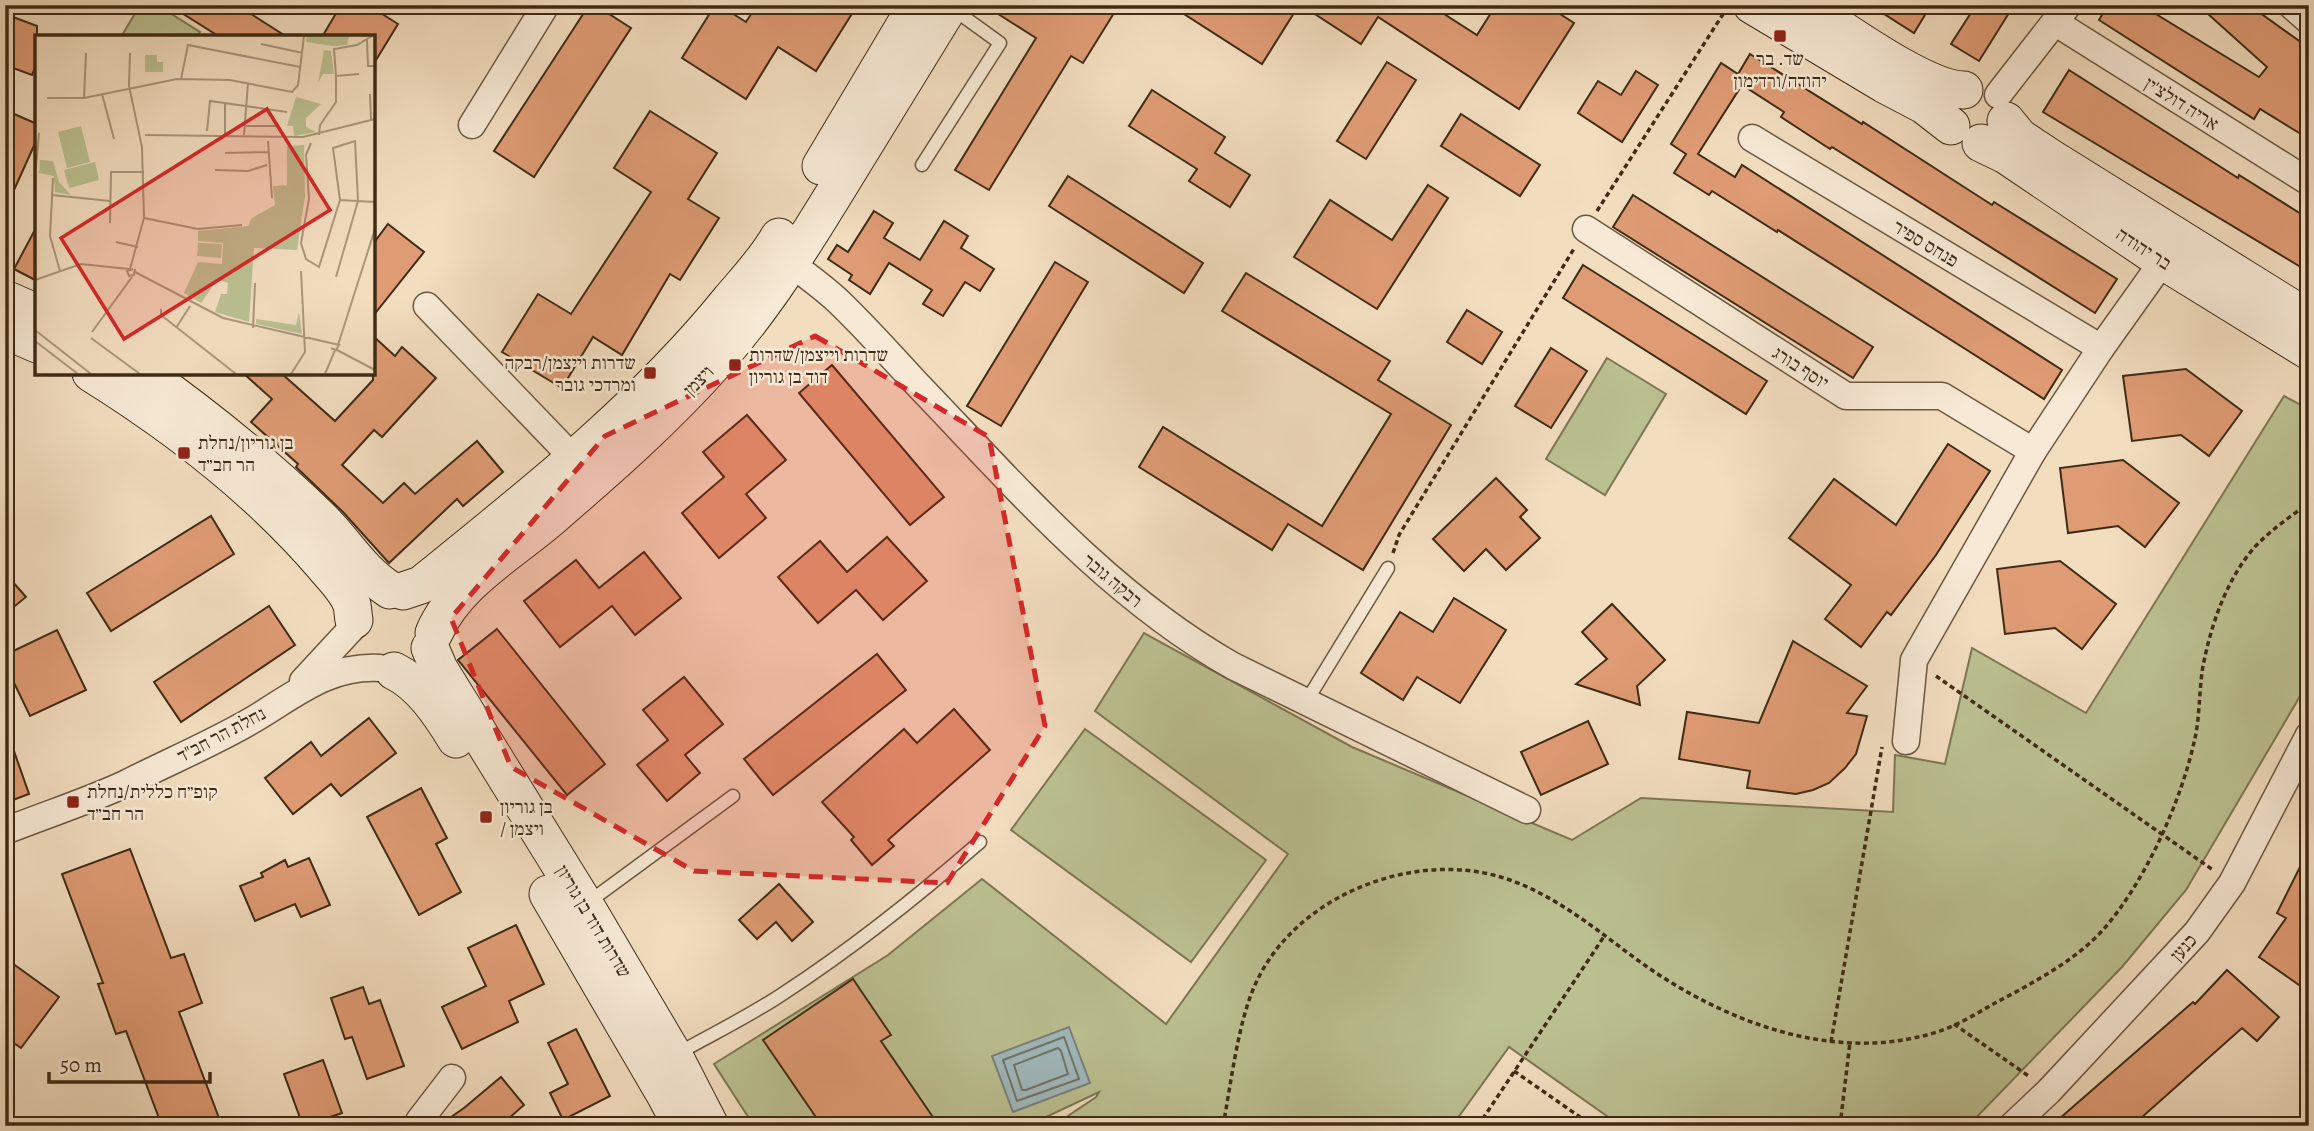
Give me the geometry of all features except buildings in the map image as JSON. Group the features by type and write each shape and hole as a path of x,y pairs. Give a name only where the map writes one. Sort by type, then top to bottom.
{"street":[{"path":"472,125 546,5"},
{"name":"בר יהודה","path":"1752,5 1924,105 1980,115 2309,319"},
{"name":"בר יהודה","path":"1805,5 1920,77 1954,90 1980,115 2006,155 2162,261 2309,351"},
{"path":"2291,5 2309,21"},
{"name":"ויצמן","path":"432,640 442,615 466,587 585,489 683,396 746,325 781,257 938,6"},
{"path":"1980,115 2062,14"},
{"name":"אריה דולצ'ין","path":"2062,14 2309,182"},
{"name":"פנחס ספיר","path":"1752,138 2101,348"},
{"name":"יוסף בורג","path":"1586,229 1846,396 1942,396 2033,451"},
{"name":"ויצמן","path":"396,591 421,584 524,501 662,377 781,257"},
{"name":"רבקה גובר","path":"781,257 837,300 1066,538 1110,579 1192,642 1306,703 1527,810"},
{"path":"1906,741 1914,660 2033,451 2162,261"},
{"path":"5,299 35,312"},
{"path":"427,306 573,458"},
{"path":"5,330 35,343"},
{"path":"93,374 124,393 181,435 302,539 340,584 352,605 354,640 359,652 369,662 387,669"},
{"path":"145,374 253,456 322,520 358,564 396,591 422,602 429,612 432,640 415,664 387,669 359,667 340,671 311,683 282,702"},
{"path":"282,702 354,624 364,603 371,597 396,591"},
{"name":"שדרות דוד בן גוריון","path":"432,640 439,669 574,912 682,1126"},
{"name":"שדרות דוד בן גוריון","path":"387,669 403,675 440,714 674,1056 710,1126"},
{"name":"נחלת הר חב\"ד","path":"5,831 121,786 282,702"},
{"name":"כנען","path":"2012,1126 2049,1091 2197,932 2232,883 2309,735"},
{"path":"421,1126 419,1121 452,1078"}],"lane":[{"path":"922,165 1000,43 938,6"},
{"path":"1306,703 1388,568"},
{"path":"574,912 733,796"},
{"path":"674,1056 783,994 885,921 980,842"}],"path":[{"path":"1388,568 1399,536 1586,229 1728,5"},
{"path":"1223,1126 1243,1022 1254,986 1272,955 1308,916 1352,890 1410,872 1465,869 1508,879 1562,905 1646,966 1696,997 1753,1023 1819,1041 1882,1044 1939,1032 2060,965 2101,932 2136,883 2162,834 2182,787 2196,736 2203,666 2216,617 2232,581 2253,549 2309,503"},
{"path":"1914,660 2232,883"},
{"path":"1831,1042 1883,740 1906,741"},
{"path":"1478,1126 1605,935"},
{"path":"1954,1024 2049,1091"},
{"path":"1840,1126 1850,1042"},
{"path":"1514,1071 1593,1126"}],"highlighted area":[{"path":"815,336 989,437 1045,726 947,883 694,871 511,767 451,618 605,436"}],"green space":[{"path":"140,5 157,5 200,32 198,35 122,35"},
{"path":"1607,358 1666,394 1605,495 1546,459"},
{"path":"2284,396 2309,409 2309,681 2186,890 2122,967 1968,1126 1621,1126 1509,1047 1452,1126 1053,1126 1096,1097 1099,1092 1027,1126 754,1126 714,1064 888,955 982,879 1166,1024 1288,854 1095,711 1144,633 1352,747 1572,840 1641,798 1893,812 1895,755 1945,764 1972,648 2086,713"},
{"path":"1085,729 1266,860 1191,962 1011,830"}],"water":[{"path":"1069,1027 1090,1083 1013,1112 992,1056"}],"place":[{"name":"שד. בר יהודה/ורדימון","path":"1780,36"},
{"name":"שדרות וייצמן/שדרות דוד בן גוריון","path":"735,365"},
{"name":"שדרות וייצמן/רבקה ומרדכי גובר","path":"650,373"},
{"name":"בן גוריון/נחלת הר חב״ד","path":"184,453"},
{"name":"קופ״ח כללית/נחלת הר חב״ד","path":"73,802"},
{"name":"בן גוריון / ויצמן","path":"486,817"}]}
